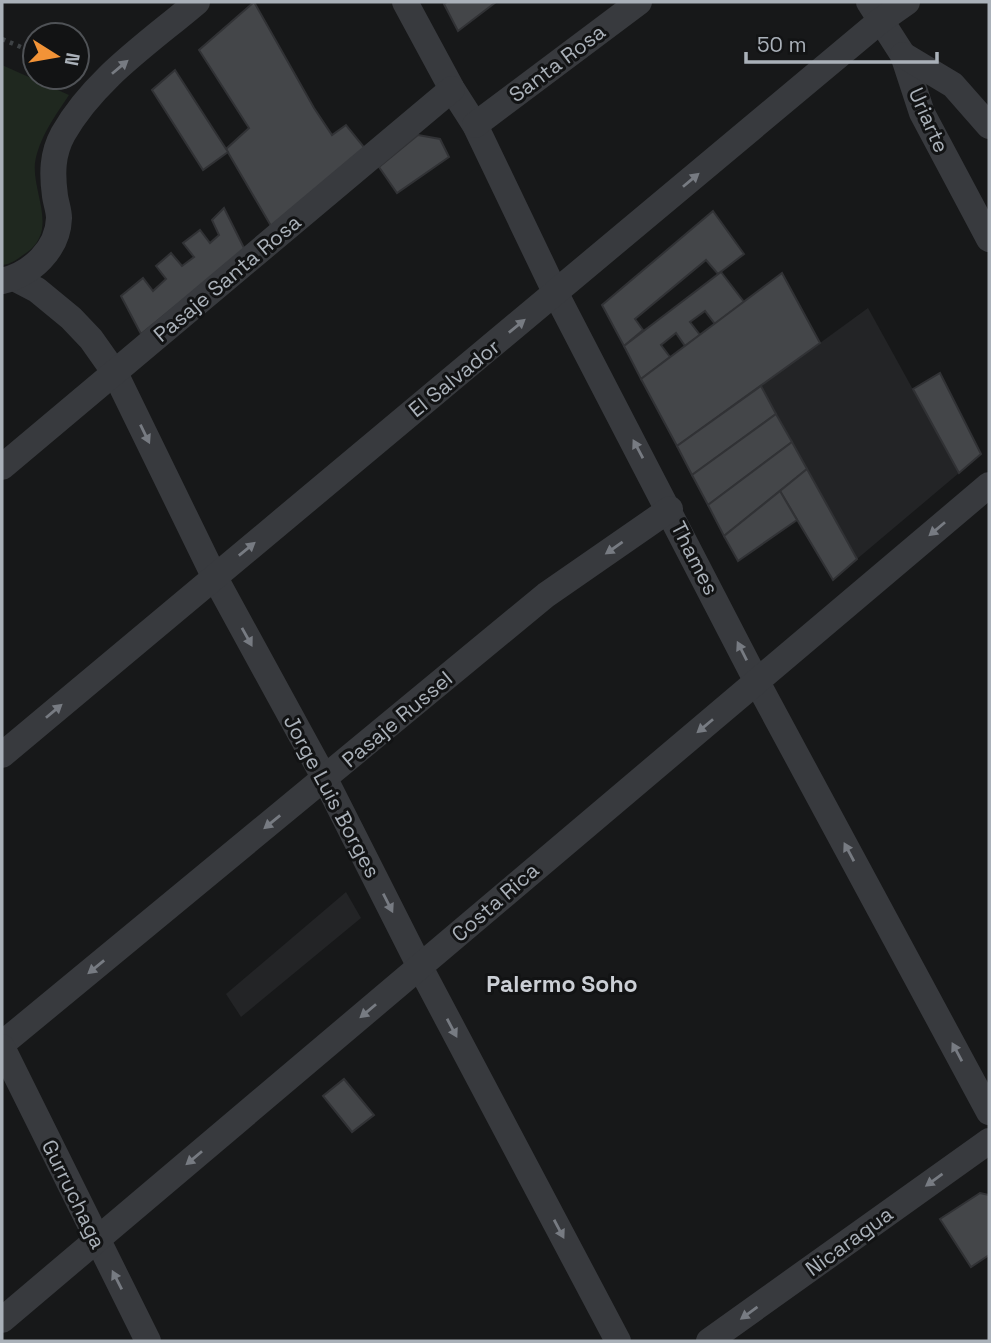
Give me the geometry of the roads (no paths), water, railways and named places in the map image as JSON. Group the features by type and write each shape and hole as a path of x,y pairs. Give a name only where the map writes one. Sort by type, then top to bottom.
{"street":[{"path":"8,280 34,266 54,240 59,218 53,161 62,136 78,111 104,80 197,2"},
{"name":"Thames","path":"405,2 452,89 475,125 556,294 670,509 757,682 989,1112"},
{"name":"Santa Rosa","path":"475,125 639,2"},
{"name":"El Salvador","path":"2,755 556,294 875,11 907,2"},
{"name":"Uriarte","path":"875,11 903,55 922,113 989,239"},
{"path":"903,55 953,85 989,126"},
{"name":"Pasaje Santa Rosa","path":"2,467 452,89"},
{"name":"Jorge Luis Borges","path":"8,280 37,290 71,318 91,339 115,373 214,576 325,779 420,967 618,1341"},
{"name":"Costa Rica","path":"2,1320 989,485"},
{"name":"Pasaje Russel","path":"2,1045 546,595 670,509"},
{"name":"Gurruchaga","path":"2,1045 148,1341"},
{"name":"Nicaragua","path":"709,1341 989,1141"}],"district":[{"name":"Palermo Soho","path":"562,984"}]}
